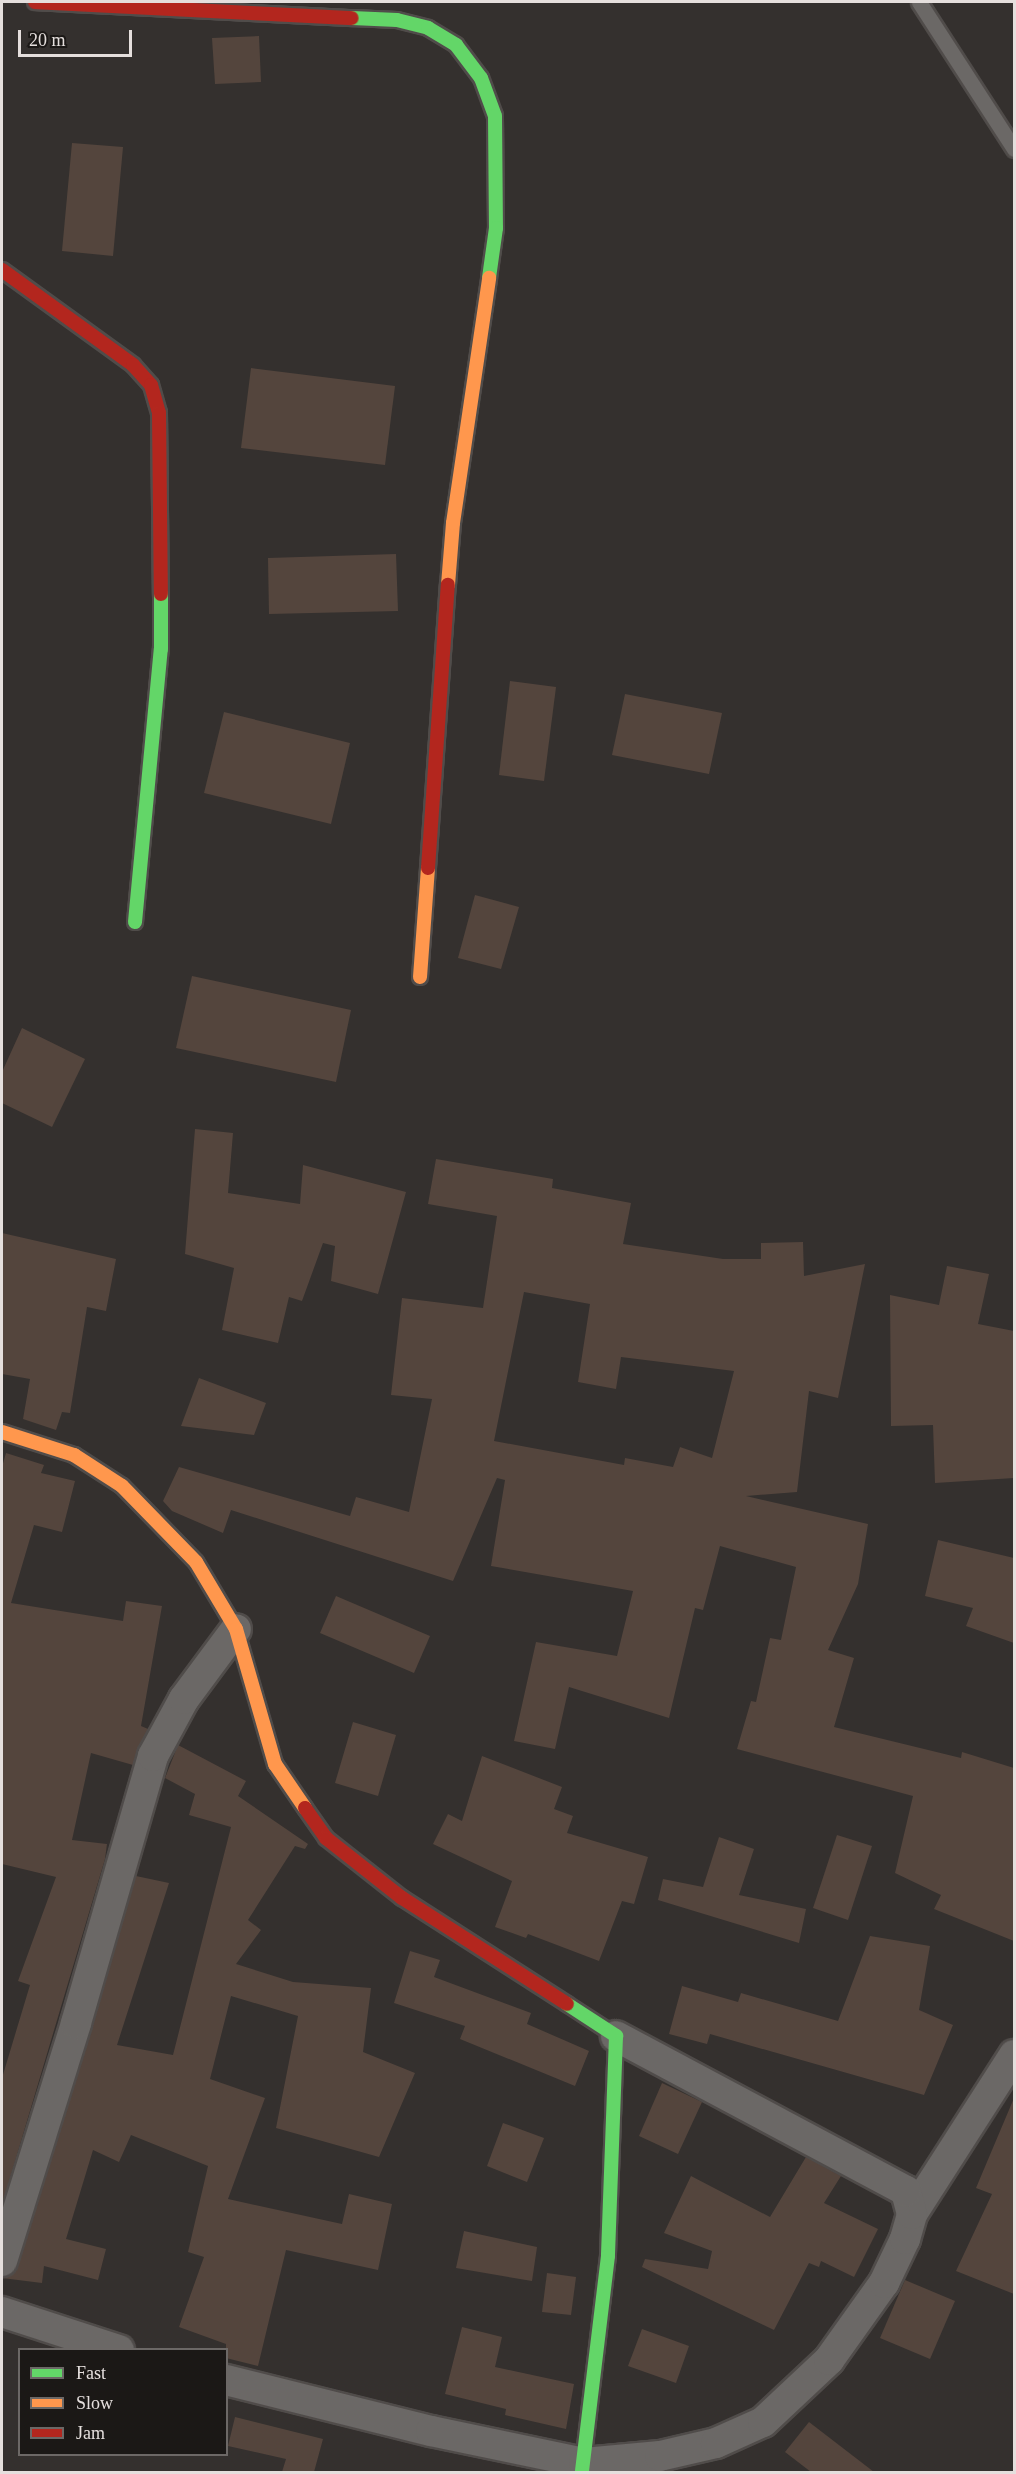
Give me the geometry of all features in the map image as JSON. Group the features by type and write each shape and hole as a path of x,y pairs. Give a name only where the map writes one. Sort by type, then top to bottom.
{"street":[{"path":"35,2 397,20 428,28 456,45 481,78 495,116 496,228 453,523 420,977"},
{"path":"2,270 134,365 151,385 159,413 162,649 135,922"},
{"path":"2,1432 74,1455 122,1486 195,1562 236,1629 275,1764 326,1838 402,1898 616,2036 906,2191 912,2214"},
{"path":"2,2261 76,2023 153,1756 184,1699 236,1629"},
{"path":"583,2468 609,2256 616,2036"},
{"path":"228,2380 583,2468 660,2456 716,2443 763,2422 830,2360 884,2283 905,2239 912,2214 1014,2055"},
{"path":"2,2312 117,2348"}],"lane":[{"path":"919,2 1014,149"}],"building":[{"path":"259,36 261,82 215,84 212,38"},
{"path":"72,143 123,147 113,256 62,251"},
{"path":"251,368 395,386 385,465 241,448"},
{"path":"396,554 398,611 269,614 268,558"},
{"path":"510,681 556,687 544,781 499,775"},
{"path":"625,694 722,713 709,774 612,755"},
{"path":"224,712 350,743 331,824 204,793"},
{"path":"475,895 519,907 501,969 458,958"},
{"path":"192,976 351,1010 336,1082 176,1048"},
{"path":"22,1028 85,1059 52,1127 2,1103 2,1072"},
{"path":"195,1129 233,1133 228,1193 300,1204 303,1165 406,1192 378,1294 331,1281 335,1246 323,1243 302,1301 289,1297 278,1343 222,1330 234,1268 185,1254"},
{"path":"436,1159 553,1179 552,1188 631,1203 623,1244 723,1259 761,1259 761,1243 803,1242 804,1276 865,1264 838,1398 809,1391 797,1492 746,1496 868,1524 858,1584 828,1650 854,1658 834,1727 961,1758 962,1752 1014,1768 1014,1941 934,1909 941,1895 895,1873 913,1796 737,1749 751,1701 756,1702 770,1638 781,1640 796,1567 720,1546 703,1610 695,1608 669,1718 569,1687 555,1749 514,1741 536,1642 617,1656 633,1591 491,1566 505,1480 497,1478 453,1581 231,1510 223,1533 172,1511 163,1501 179,1467 350,1516 356,1497 409,1512 432,1399 391,1395 402,1298 483,1308 497,1216 428,1204","holes":["524,1292 590,1304 578,1382 616,1389 621,1357 734,1371 712,1458 680,1447 673,1467 625,1458 624,1465 494,1441"]},
{"path":"2,1233 116,1259 106,1311 87,1307 70,1413 62,1412 56,1430 23,1419 30,1379 2,1374"},
{"path":"947,1266 989,1274 978,1324 1014,1331 1014,1478 935,1483 933,1425 891,1426 890,1295 939,1305"},
{"path":"199,1378 266,1403 254,1435 181,1426"},
{"path":"6,1453 44,1465 41,1473 75,1481 62,1532 34,1525 11,1603 123,1621 126,1601 162,1606 141,1726 148,1729 133,1765 91,1753 72,1840 107,1844 105,1859 2,2205 2,2078 30,1985 18,1981 56,1877 2,1864 2,1467"},
{"path":"938,1540 1014,1558 1014,1643 966,1626 973,1608 925,1596"},
{"path":"336,1596 430,1636 414,1673 320,1633"},
{"path":"353,1722 396,1735 378,1796 335,1783"},
{"path":"178,1745 246,1781 238,1796 308,1844 305,1849 295,1846 248,1920 261,1930 236,1964 293,1982 371,1988 363,2052 415,2073 379,2157 276,2128 298,2016 231,1996 210,2079 265,2098 228,2199 342,2224 349,2194 392,2204 378,2270 286,2250 258,2366 228,2358 226,2344 179,2327 204,2257 188,2252 208,2166 131,2135 119,2162 93,2150 66,2239 106,2249 98,2280 44,2266 42,2283 2,2278 13,2274 18,2266 136,1876 169,1883 117,2045 173,2055 231,1827 189,1815 195,1794 165,1778"},
{"path":"482,1756 562,1787 554,1809 573,1816 567,1833 648,1857 634,1904 622,1901 599,1961 528,1934 526,1938 495,1927 512,1881 433,1844 448,1814 462,1821"},
{"path":"837,1835 872,1846 848,1920 813,1908"},
{"path":"719,1837 754,1849 739,1895 806,1909 799,1943 658,1900 663,1879 703,1887"},
{"path":"870,1936 930,1946 919,2010 953,2025 924,2095 710,2034 707,2044 669,2034 682,1986 738,2002 741,1993 838,2021"},
{"path":"410,1951 440,1960 434,1977 531,2013 527,2024 589,2051 575,2086 460,2039 465,2026 394,2003"},
{"path":"662,2083 702,2102 678,2154 639,2136"},
{"path":"1014,2098 1014,2294 956,2271 992,2194 976,2188"},
{"path":"503,2123 544,2138 527,2182 487,2166"},
{"path":"806,2157 841,2176 824,2203 878,2229 854,2277 821,2261 819,2267 809,2263 774,2330 642,2267 645,2259 708,2269 712,2251 664,2233 691,2176 770,2217"},
{"path":"464,2231 537,2247 532,2281 456,2268"},
{"path":"547,2273 576,2277 571,2315 542,2312"},
{"path":"905,2280 955,2301 930,2359 880,2338"},
{"path":"462,2327 502,2337 495,2367 574,2384 566,2429 505,2415 506,2409 445,2394"},
{"path":"642,2329 689,2346 676,2383 628,2366"},
{"path":"235,2417 323,2439 314,2472 282,2472 286,2459 228,2446"},
{"path":"809,2422 874,2472 811,2472 785,2452"}],"traffic: fast":[{"path":"352,18 397,20 428,28 456,45 481,78 495,116 496,228 489,278"},
{"path":"135,922 161,649 161,594"},
{"path":"567,2004 616,2036 608,2256 582,2472"}],"traffic: slow":[{"path":"448,585 453,523 489,278"},
{"path":"420,977 428,868"},
{"path":"2,1432 74,1455 122,1486 196,1562 236,1629 275,1764 305,1808"}],"traffic: jam":[{"path":"35,2 352,18"},
{"path":"2,270 133,365 151,385 159,413 161,594"},
{"path":"428,868 448,585"},
{"path":"305,1808 326,1838 402,1898 567,2004"}]}
